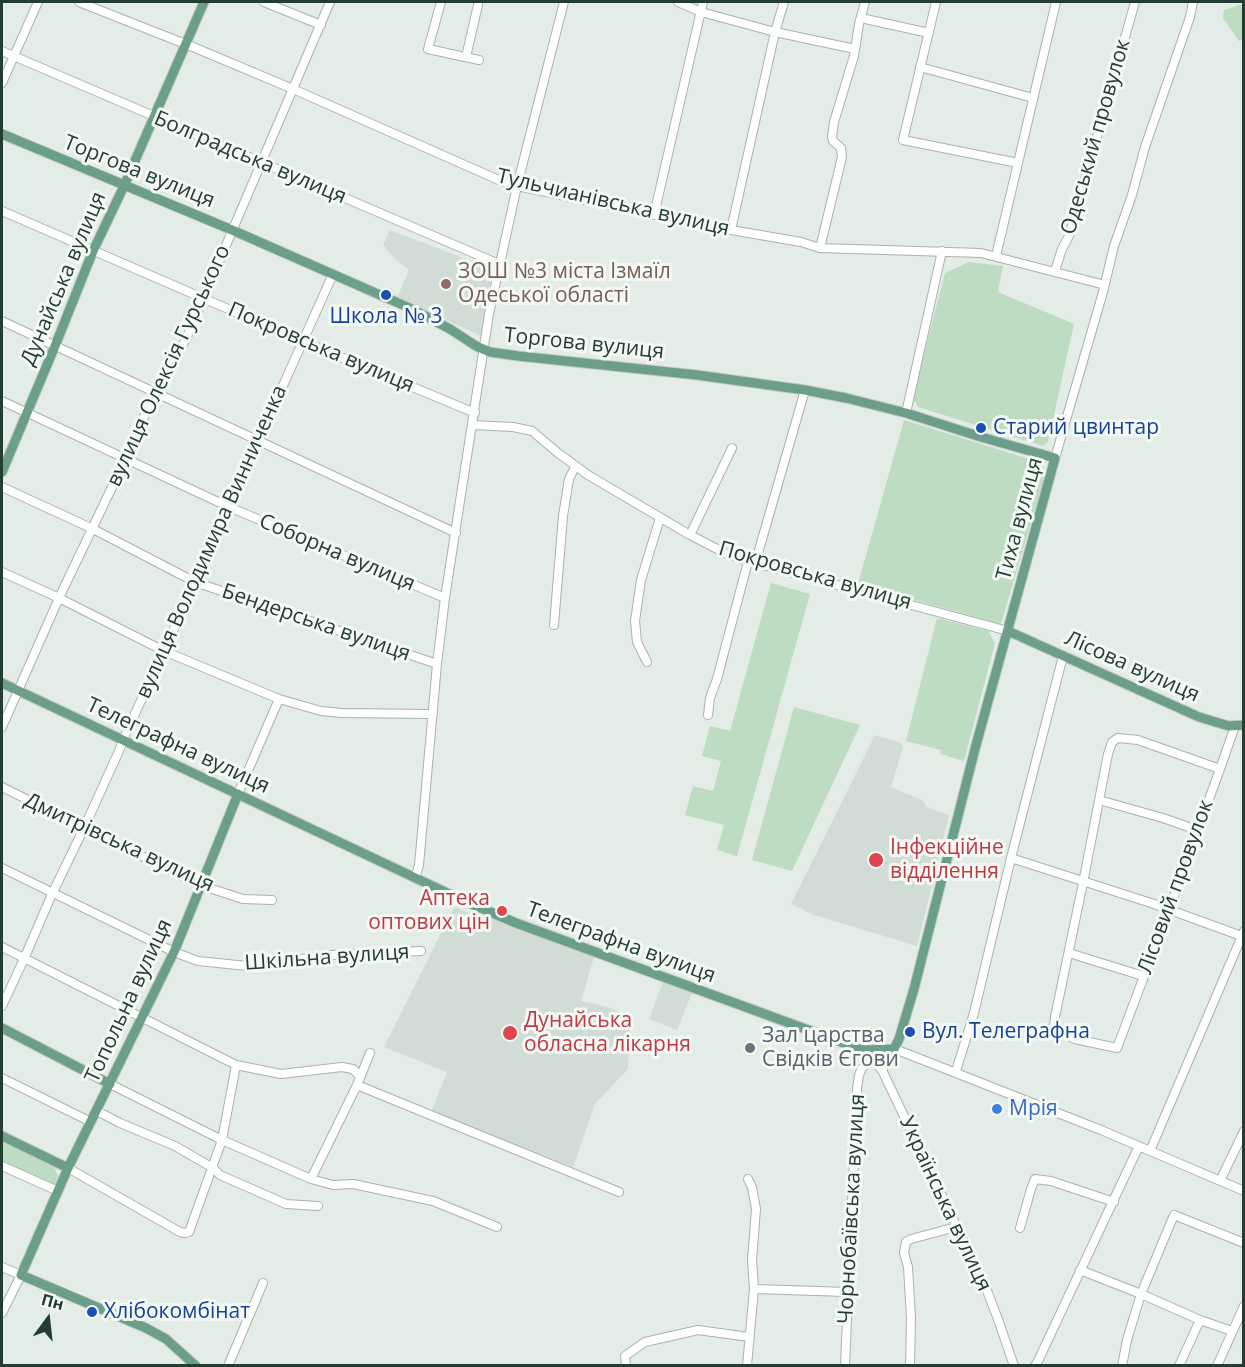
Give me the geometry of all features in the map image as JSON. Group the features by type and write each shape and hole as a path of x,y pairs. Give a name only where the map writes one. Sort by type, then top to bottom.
{"main road":[{"name":"Дунайська вулиця","path":"2,472 93,251 124,186 204,2"},
{"name":"Торгова вулиця","path":"2,134 232,230 412,309 484,350 511,356 697,375 805,390 906,413 1055,458"},
{"name":"Тиха вулиця","path":"894,1049 914,989 976,745 1055,458"},
{"name":"Лісова вулиця","path":"1008,631 1199,717 1217,723 1239,725"},
{"name":"Телеграфна вулиця","path":"2,683 460,899 536,931 863,1050 894,1049"},
{"name":"Топольна вулиця","path":"21,1275 68,1168 174,952 238,794"},
{"path":"2,1028 110,1084"},
{"path":"2,1136 68,1168"},
{"path":"21,1275 146,1328 166,1339 196,1365"}],"street":[{"path":"2,83 38,2"},
{"name":"Тульчианівська вулиця","path":"79,2 293,89 517,186 654,215 801,242 820,248 981,253 1105,285"},
{"path":"264,2 321,25"},
{"name":"вулиця Олексія Гурського","path":"2,727 155,392 186,339 330,2"},
{"path":"441,2 428,49 479,60"},
{"path":"415,878 419,865 445,598 489,314 517,186 564,2"},
{"path":"678,2 701,12 776,32 855,49"},
{"path":"654,215 703,2"},
{"path":"731,230 784,2"},
{"path":"820,248 842,157 841,148 832,137 834,122 850,72 865,2"},
{"path":"936,2 903,140 1018,163"},
{"path":"996,256 1056,2"},
{"name":"Одеський провулок","path":"1055,272 1062,249 1069,236 1135,2"},
{"name":"Тиха вулиця","path":"1055,458 1114,246 1193,2"},
{"path":"466,57 478,5"},
{"path":"861,18 929,33"},
{"name":"Болградська вулиця","path":"2,51 500,264"},
{"path":"920,67 1033,98"},
{"name":"Покровська вулиця","path":"2,211 475,413"},
{"path":"906,413 942,251"},
{"name":"вулиця Володимира Винниченка","path":"2,1006 333,274"},
{"path":"2,321 456,533"},
{"path":"708,715 710,698 748,561 757,557 805,390"},
{"name":"Соборна вулиця","path":"2,401 229,507 445,598"},
{"name":"Покровська вулиця","path":"473,425 532,431 575,467 660,518 727,554 1008,631"},
{"path":"690,535 732,448"},
{"path":"555,625 563,516 569,480 575,467"},
{"name":"Бендерська вулиця","path":"2,487 93,529 195,582 437,664"},
{"path":"647,662 636,637 636,613 641,580 660,518"},
{"path":"2,572 164,651 279,699 330,712 433,714"},
{"path":"956,1071 974,1013 1063,656"},
{"name":"Топольна вулиця","path":"238,794 279,699"},
{"name":"Лісовий провулок","path":"1069,953 1054,1028 1060,1034 1075,1039 1117,1048 1220,769 1239,725"},
{"path":"1143,976 1069,953 1110,746 1118,738 1130,738 1220,769"},
{"name":"Дмитрівська вулиця","path":"2,788 200,885 243,899 272,900"},
{"path":"1100,800 1197,830"},
{"path":"1011,858 1243,935 1150,1151"},
{"name":"Шкільна вулиця","path":"2,868 174,952 198,961 247,966 332,955 421,951"},
{"path":"2,948 236,1065 281,1074 342,1067 353,1070 358,1081 619,1192"},
{"path":"882,1070 894,1049"},
{"name":"Телеграфна вулиця","path":"894,1049 956,1071 1244,1191"},
{"name":"Українська вулиця","path":"863,1050 882,1070 989,1296 1014,1365"},
{"path":"311,1179 370,1053"},
{"name":"Чорнобаївська вулиця","path":"845,1365 857,1089 862,1068 873,1059"},
{"path":"68,1168 180,1232 189,1232 222,1140 236,1065"},
{"path":"2,1078 91,1122"},
{"path":"110,1084 222,1140 311,1179 333,1185 353,1184 433,1201 497,1227"},
{"path":"97,1111 175,1146 213,1168 220,1175 286,1204 318,1206"},
{"path":"1220,1181 1244,1131"},
{"path":"1035,1365 1139,1146"},
{"path":"2,1166 58,1191"},
{"path":"747,1365 754,1289 752,1260 756,1209 752,1187 748,1179"},
{"path":"1020,1228 1035,1179 1046,1180 1114,1202"},
{"path":"1122,1365 1141,1294 1174,1215 1244,1243"},
{"path":"910,1365 908,1267 904,1248 906,1242 911,1239 956,1227"},
{"path":"2,1267 21,1275"},
{"path":"1080,1270 1232,1331"},
{"name":"Топольна вулиця","path":"2,1313 21,1275"},
{"path":"228,1365 262,1283"},
{"path":"754,1289 848,1292"},
{"path":"1217,1365 1244,1306"},
{"path":"1179,1365 1200,1320"},
{"path":"626,1365 625,1356 645,1342 698,1329 749,1337"}],"shaded area":[{"name":"ЗОШ №3 міста Ізмаїл Одеської області","path":"390,230 492,269 481,336 397,298 409,270 396,260 383,245"},
{"name":"Інфекційне відділення","path":"875,735 901,743 903,747 891,787 924,801 926,807 949,815 917,946 814,915 791,904"},
{"name":"Дунайська обласна лікарня","path":"454,907 476,918 477,916 488,920 489,916 594,957 581,1001 604,1006 630,1016 628,1069 595,1104 573,1167 431,1112 447,1072 384,1047"},
{"path":"665,977 694,988 677,1030 649,1019"}],"green space":[{"path":"1243,4 1243,40 1239,41 1223,18 1224,10"},
{"path":"969,262 1003,266 998,292 1074,324 1048,442 1043,446 918,407 912,400 945,273"},
{"path":"904,420 1042,463 1045,475 1001,624 858,584"},
{"path":"771,583 810,594 737,856 717,850 724,825 685,815 693,786 713,791 721,761 702,756 710,726 730,731"},
{"path":"937,618 988,631 995,643 964,761 940,754 941,750 906,741"},
{"path":"794,707 860,725 792,871 752,860"},
{"path":"2,1139 50,1162 58,1176 55,1187 2,1165"}],"place":[{"name":"ЗОШ №3 міста Ізмаїл Одеської області","path":"446,284"},
{"name":"Школа № 3","path":"386,295"},
{"name":"Старий цвинтар","path":"981,428"},
{"name":"Інфекційне відділення","path":"876,860"},
{"name":"Аптека оптових цін","path":"502,911"},
{"name":"Вул. Телеграфна","path":"910,1032"},
{"name":"Дунайська обласна лікарня","path":"510,1033"},
{"name":"Зал царства Свідків Єгови","path":"750,1048"},
{"name":"Мрія","path":"997,1109"},
{"name":"Хлібокомбінат","path":"92,1312"}]}
